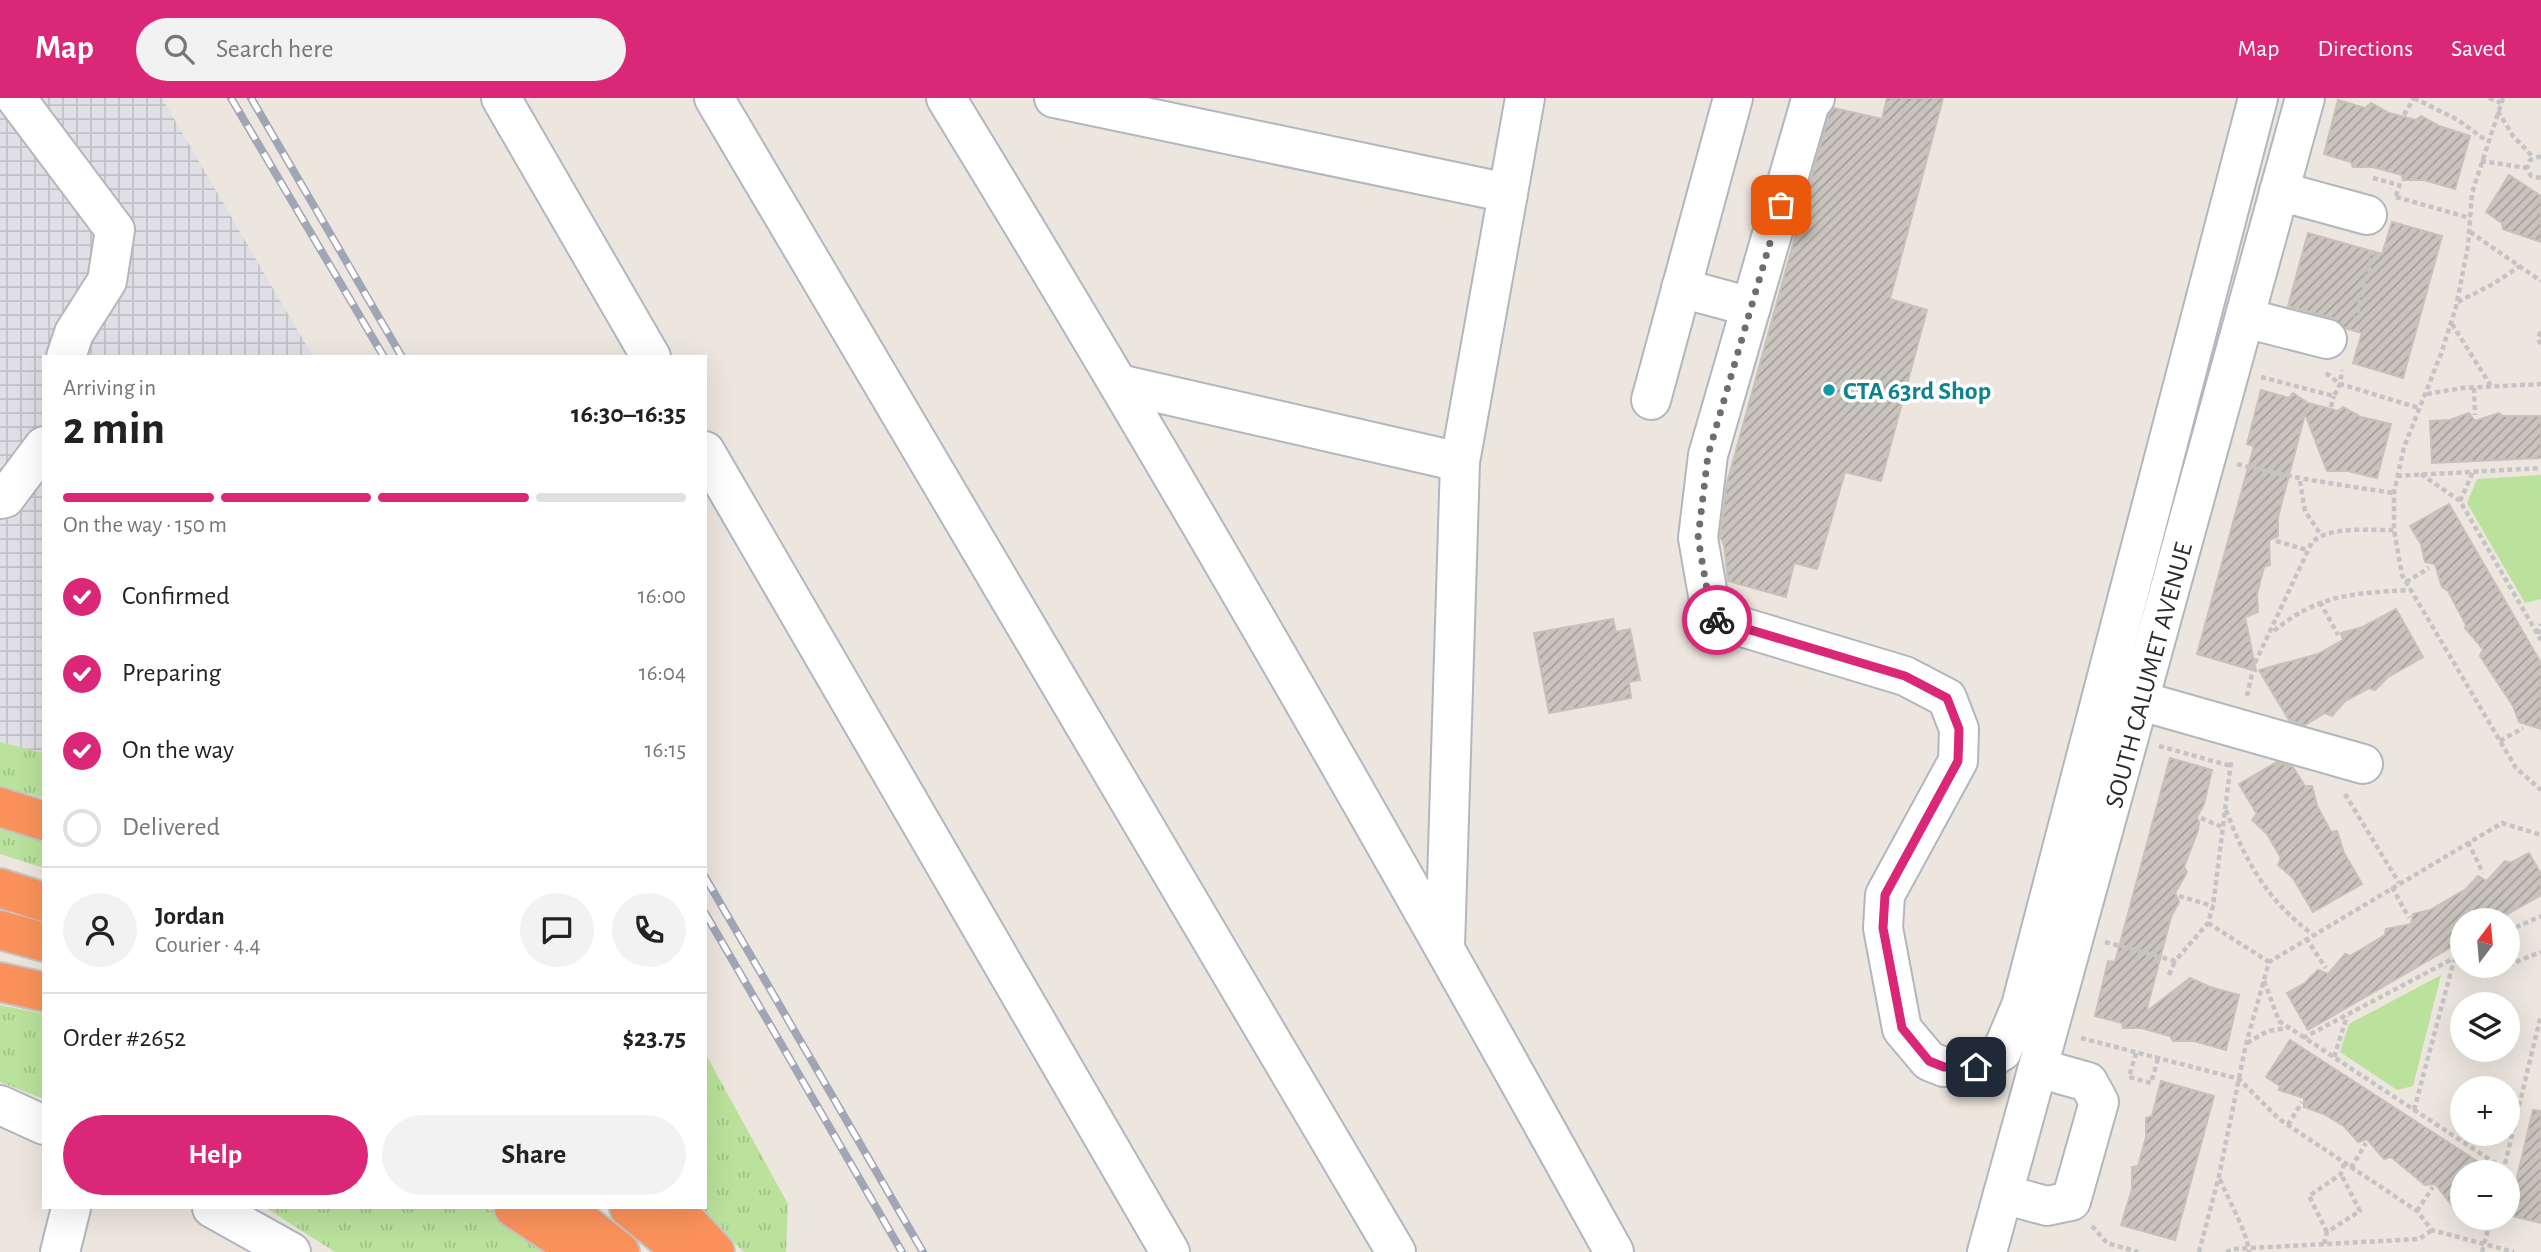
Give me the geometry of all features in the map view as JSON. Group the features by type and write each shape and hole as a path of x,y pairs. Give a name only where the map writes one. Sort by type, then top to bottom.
{"highway":[{"path":"0,807 42,820"},
{"path":"0,888 42,901"},
{"path":"0,930 42,941"},
{"path":"0,982 42,992"},
{"path":"516,1209 580,1252"},
{"path":"565,1209 620,1252"},
{"path":"630,1209 684,1252"},
{"path":"675,1209 715,1252"}],"street":[{"path":"16,98 115,230 107,281 74,333 67,355"},
{"path":"501,98 650,355"},
{"path":"714,98 1396,1252"},
{"path":"946,98 1119,384 1445,947 1614,1252"},
{"path":"1054,98 1508,193"},
{"path":"1445,947 1460,462 1525,98"},
{"path":"1651,400 1732,98"},
{"name":"SOUTH CALUMET AVENUE","path":"1987,1252 2305,98"},
{"path":"1805,100 1707,469 1698,538 1712,618 1905,676 1947,698 1959,729 1958,761 1885,895 1883,928 1902,1028 1929,1061 1944,1067 1976,1067 2002,1051 2021,1006 2246,101"},
{"path":"2279,191 2378,205"},
{"path":"1681,288 1751,307"},
{"path":"2245,318 2322,352"},
{"path":"1119,384 1460,462"},
{"path":"0,499 5,498 42,449"},
{"path":"707,453 1170,1252"},
{"path":"2141,701 2363,764"},
{"path":"2003,1194 2047,1206 2071,1201 2099,1102 2088,1082 2038,1068"},
{"path":"0,1105 42,1124"},
{"path":"60,1252 71,1209"},
{"path":"214,1209 291,1252"}],"path":[{"path":"2404,115 2414,98 2458,120 2487,141"},
{"path":"2489,98 2502,100 2481,161 2457,302 2397,476 2394,493 2398,561 2410,590 2516,768 2541,790"},
{"path":"2498,111 2513,136 2533,157"},
{"path":"2533,157 2541,156"},
{"path":"2527,168 2533,157"},
{"path":"2481,161 2527,168 2539,180"},
{"path":"2397,193 2401,180"},
{"path":"2378,205 2470,218"},
{"path":"2469,231 2541,281"},
{"path":"2457,302 2493,284 2520,266"},
{"path":"2451,323 2491,386"},
{"path":"2541,332 2538,337 2541,348"},
{"path":"2322,352 2340,384 2419,408"},
{"path":"2253,374 2334,396"},
{"path":"2330,407 2340,384"},
{"path":"2426,394 2474,387 2541,384"},
{"path":"2474,387 2475,415"},
{"path":"2230,462 2300,481 2336,483 2394,493"},
{"path":"2397,476 2541,468"},
{"path":"2460,501 2473,472"},
{"path":"2421,474 2460,501 2540,637"},
{"path":"2300,481 2305,511 2321,535"},
{"path":"2276,541 2307,550"},
{"path":"2406,582 2429,568"},
{"path":"2272,633 2295,613 2338,596 2410,590"},
{"path":"2319,602 2338,635"},
{"path":"2540,637 2541,624"},
{"path":"2500,741 2523,728"},
{"path":"2155,745 2231,766"},
{"path":"2319,751 2399,883"},
{"path":"2225,805 2238,844 2258,881 2285,912 2312,934"},
{"path":"2201,818 2223,827"},
{"path":"2199,1252 2219,1176 2246,1044 2269,962 2502,823 2541,835"},
{"path":"2468,842 2483,873"},
{"path":"2392,887 2409,918"},
{"path":"2179,896 2213,906"},
{"path":"2520,926 2541,916"},
{"path":"2208,923 2269,962"},
{"path":"2306,938 2326,968"},
{"path":"2520,961 2541,952"},
{"path":"2169,975 2175,961"},
{"path":"2303,1038 2450,961"},
{"path":"2414,1110 2450,974"},
{"path":"2264,980 2274,1012 2288,1028 2487,1160"},
{"path":"2334,1058 2348,1015"},
{"path":"2506,1160 2539,1035 2541,1015"},
{"path":"2246,1044 2268,1031 2288,1028"},
{"path":"2077,1037 2239,1079 2265,1108 2417,1211 2432,1230 2514,1252"},
{"path":"2136,1053 2129,1077 2151,1083 2158,1059"},
{"path":"2288,1125 2302,1102"},
{"path":"2351,1168 2366,1143"},
{"path":"2330,1252 2326,1244 2327,1232 2309,1196 2341,1174 2344,1163"},
{"path":"2327,1232 2360,1211 2341,1174"},
{"path":"2219,1176 2248,1250"},
{"path":"2417,1211 2433,1187"},
{"path":"2227,1252 2418,1239 2432,1230"},
{"path":"2483,1252 2488,1230"},
{"path":"2107,1243 2138,1252"},
{"path":"2113,1252 2115,1246"}],"shaded area":[{"path":"0,98 162,98 312,355 42,355 42,752 0,742"}],"green space":[{"path":"2541,475 2541,599 2525,603 2467,503 2477,479"},
{"path":"0,742 42,752 42,797 0,786"},
{"path":"0,829 42,841 42,867 0,854"},
{"path":"2441,975 2413,1086 2397,1090 2340,1052 2349,1024"},
{"path":"0,1005 42,1014 42,1098 0,1082"},
{"path":"707,1057 788,1204 786,1252 744,1252 697,1209 707,1209"},
{"path":"268,1209 490,1209 554,1252 335,1252"}],"building":[{"name":"CTA 63rd Shop","path":"1887,98 1943,98 1890,299 1927,310 1881,481 1845,472 1817,569 1794,563 1786,597 1728,581 1724,544 1720,537 1727,483 1829,114 1834,108 1882,119"},
{"path":"2338,100 2365,108 2371,103 2389,113 2416,120 2421,116 2439,126 2470,136 2455,189 2424,180 2403,180 2402,175 2373,167 2353,167 2351,162 2324,154"},
{"path":"2509,175 2541,196 2541,242 2503,229 2502,223 2486,212"},
{"path":"2392,222 2442,236 2403,378 2353,363 2362,333 2345,328 2332,318 2288,306 2308,233 2382,254"},
{"path":"2261,390 2289,398 2293,393 2308,403 2338,411 2343,407 2361,417 2391,424 2377,478 2348,471 2327,471 2305,414 2278,517 2278,536 2269,540 2270,565 2264,567 2257,594 2258,612 2245,617 2256,671 2197,654 2254,446 2247,444"},
{"path":"2469,413 2475,421 2499,413 2503,416 2541,416 2541,458 2432,463 2430,421 2450,420"},
{"path":"2449,504 2541,663 2541,729 2519,722 2513,706 2480,656 2483,649 2465,628 2466,625 2448,591 2442,587 2435,564 2425,562 2421,544 2410,526"},
{"path":"2396,609 2423,657 2388,677 2375,690 2369,688 2345,701 2332,716 2325,713 2305,725 2289,720 2259,670 2318,654 2343,640 2341,633 2363,627"},
{"path":"1613,619 1616,632 1630,629 1640,680 1629,682 1631,698 1549,713 1534,633"},
{"path":"2170,758 2212,770 2204,804 2197,817 2198,830 2184,867 2187,872 2175,893 2179,902 2171,917 2146,1012 2190,978 2239,995 2226,1050 2194,1041 2173,1041 2170,1036 2141,1028 2123,1028 2122,1023 2095,1016 2108,961 2115,962"},
{"path":"2277,762 2293,767 2305,786 2312,786 2317,806 2331,832 2337,831 2344,853 2362,884 2313,912 2293,878 2278,865 2281,858 2267,834 2252,820 2257,814 2239,784"},
{"path":"2529,853 2541,874 2541,895 2518,908 2450,908 2450,948 2308,1030 2287,993 2305,983 2318,970 2328,974 2345,954 2350,956 2385,935 2386,929 2411,924 2413,914 2430,910 2466,889 2478,876 2487,881 2505,861 2510,863"},
{"path":"2290,1040 2475,1160 2450,1160 2450,1203 2435,1184 2425,1185 2391,1157 2384,1159 2367,1139 2358,1142 2345,1127 2324,1114 2304,1107 2304,1098 2279,1090 2280,1086 2266,1077"},
{"path":"2161,1081 2214,1096 2175,1240 2121,1225 2132,1189 2132,1167 2138,1166 2146,1137 2146,1118 2152,1116"},
{"path":"2533,1110 2541,1111 2541,1223 2520,1218 2520,1165"}],"railway":[{"path":"231,98 383,355"},
{"path":"251,98 401,355"},
{"path":"707,880 923,1252"},
{"path":"707,916 902,1252"}],"way so far":[{"path":"1717,620 1712,618 1698,538 1708,455 1781,205"}],"place":[{"name":"CTA 63rd Shop","path":"1829,390"}],"route":[{"path":"1717,620 1905,676 1947,698 1959,729 1958,761 1885,895 1883,928 1902,1028 1929,1061 1944,1067 1976,1067"}]}
